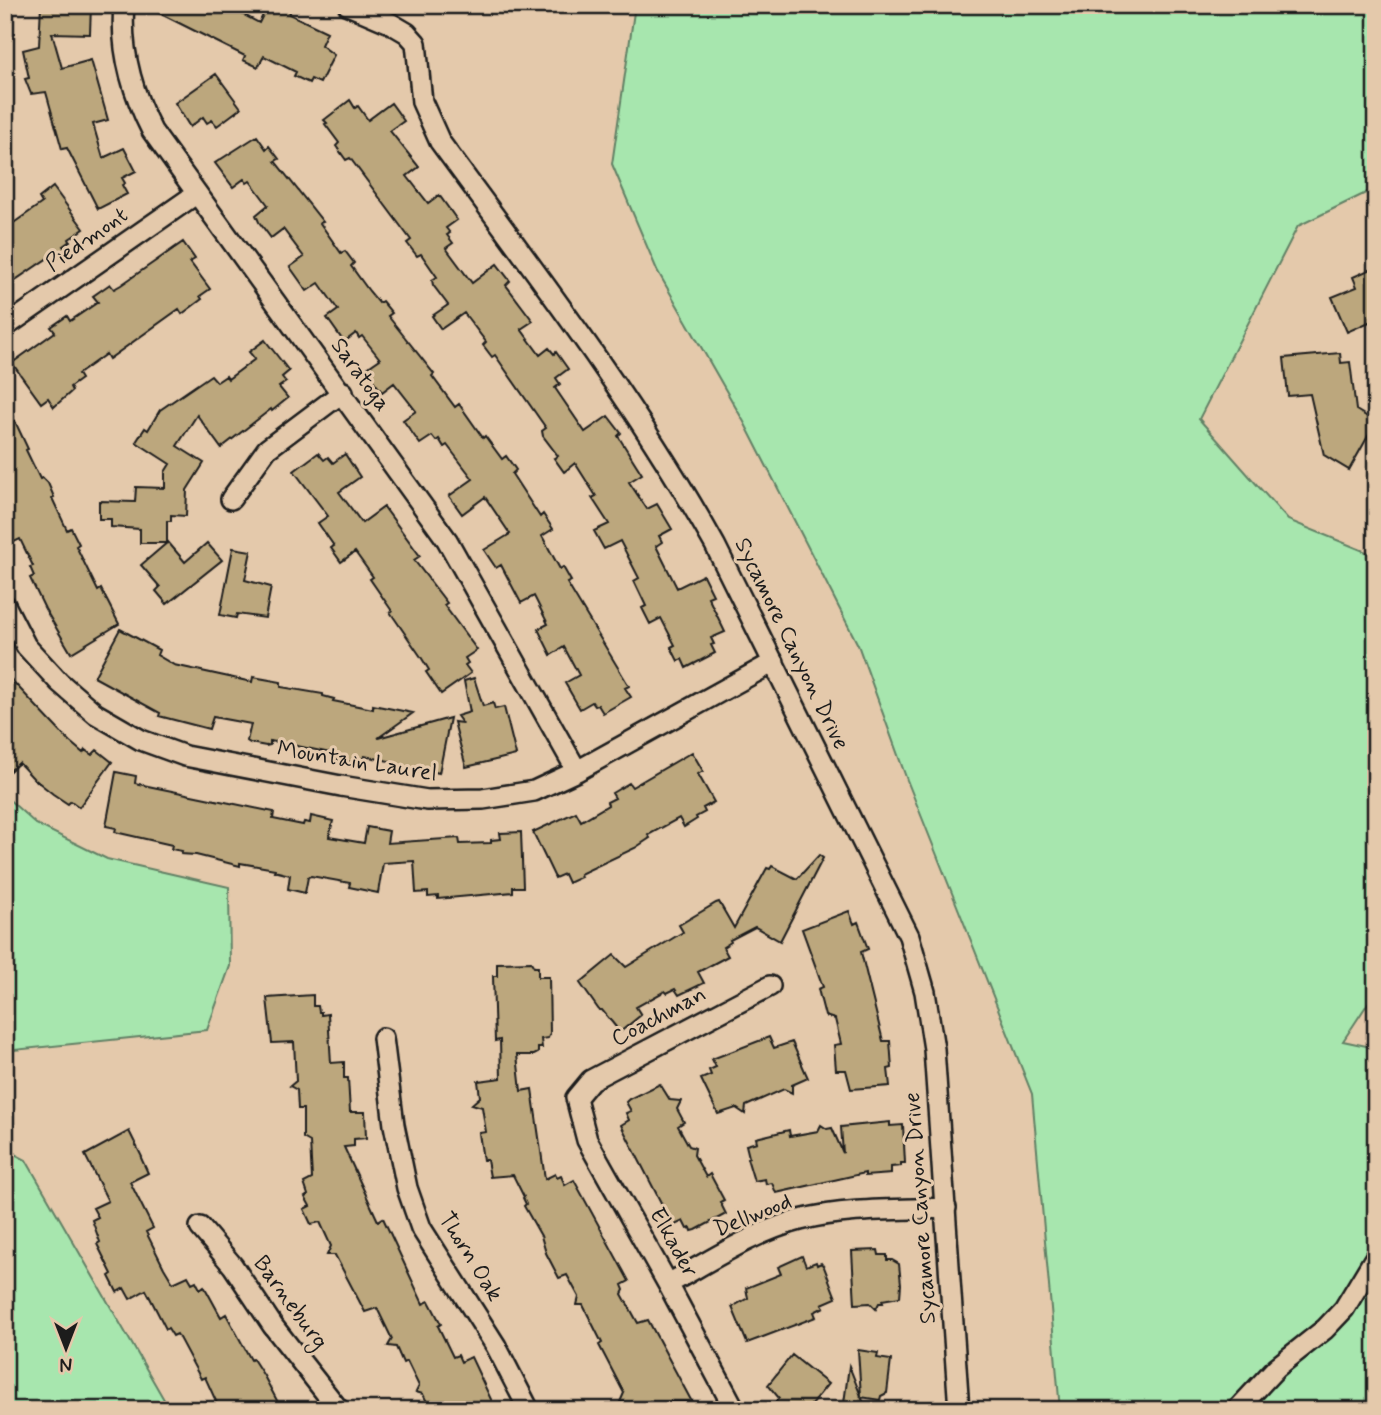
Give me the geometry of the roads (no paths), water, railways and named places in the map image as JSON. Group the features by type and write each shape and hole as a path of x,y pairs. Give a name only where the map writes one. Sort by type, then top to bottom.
{"street":[{"name":"Saratoga","path":"124,5 125,46 135,95 152,131 421,501 465,568 577,771"},
{"name":"Sycamore Canyon Drive","path":"348,5 390,23 407,33 416,43 422,102 440,142 646,428 715,545 909,936 925,992 934,1049 959,1410"},
{"name":"Piedmont","path":"5,327 196,194"},
{"path":"231,499 267,449 342,392"},
{"name":"Mountain Laurel","path":"5,605 26,646 59,682 96,714 141,740 185,756 427,800 483,799 534,791 577,771 774,662"},
{"name":"Coachman","path":"576,1098 590,1080 770,986"},
{"name":"Thorn Oak","path":"383,1038 394,1125 407,1188 421,1228 496,1346 529,1410"},
{"name":"Elkader","path":"576,1098 587,1140 735,1410"},
{"name":"Dellwood","path":"668,1284 743,1242 799,1220 851,1212 946,1208"},
{"name":"Barneburg","path":"200,1227 233,1266 273,1326 339,1410"},
{"path":"1237,1410 1277,1367 1325,1329 1345,1309 1376,1256"}]}
